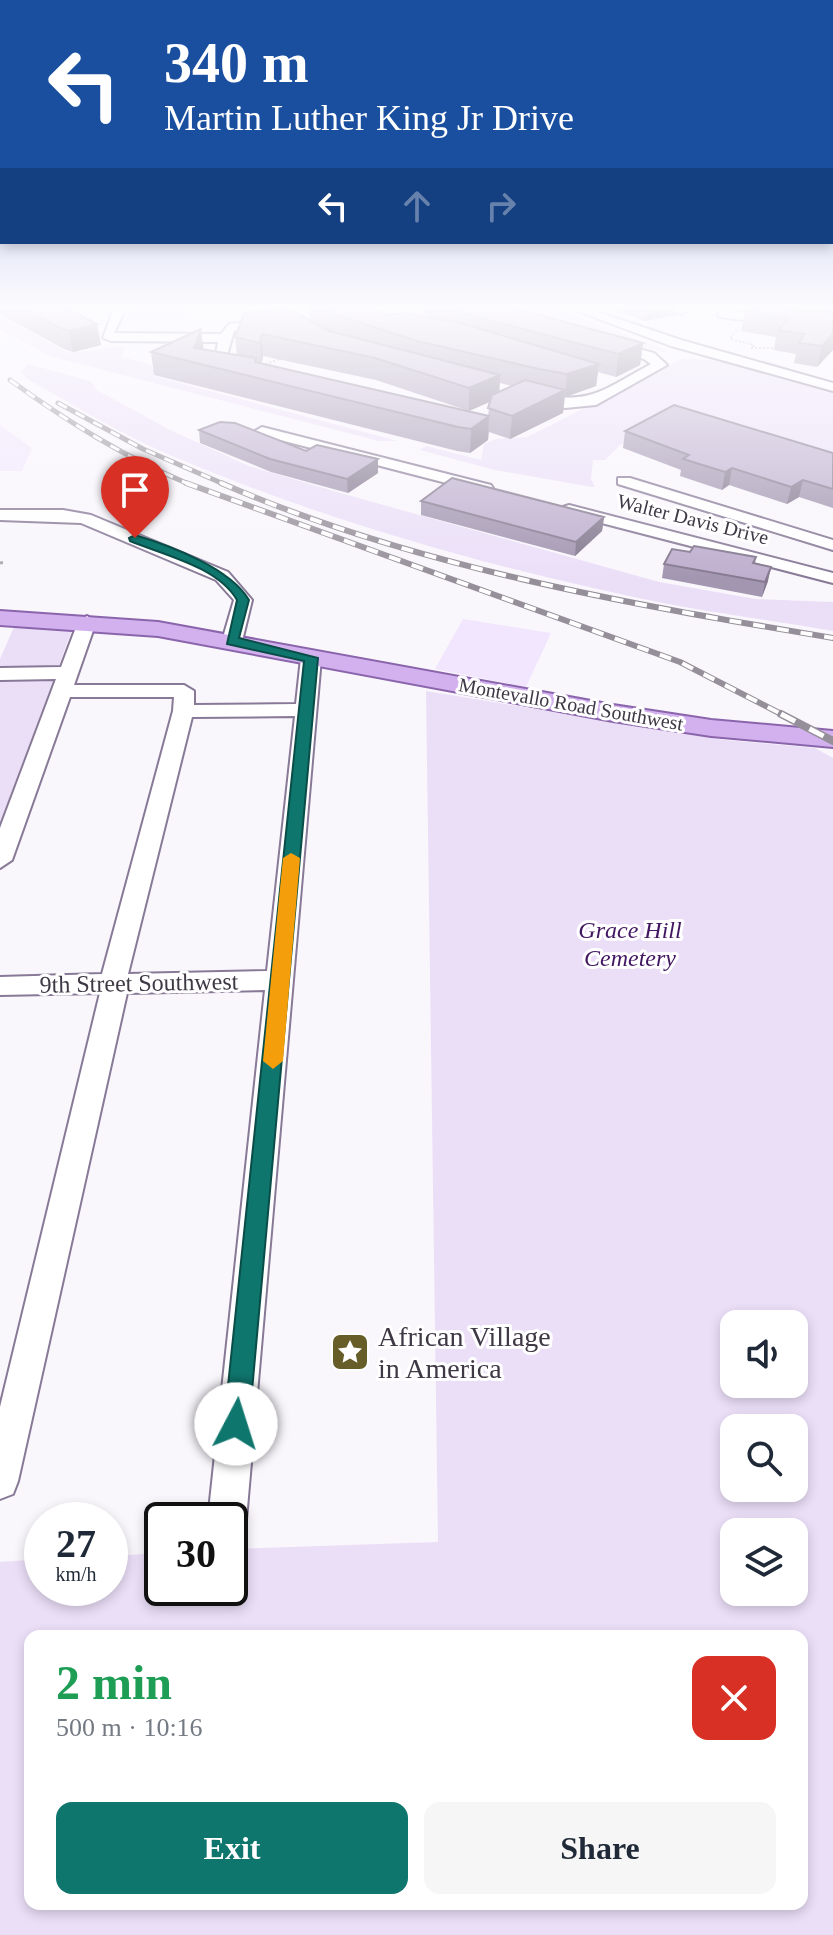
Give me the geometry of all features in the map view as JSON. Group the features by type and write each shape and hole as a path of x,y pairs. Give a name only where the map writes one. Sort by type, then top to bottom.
{"main road":[{"name":"Montevallo Road Southwest","path":"0,618 158,629 655,720 833,739"}],"street":[{"path":"515,399 577,404 598,398"},
{"path":"262,431 509,495"},
{"path":"624,481 833,545"},
{"name":"Walter Davis Drive","path":"555,506 833,578"},
{"path":"0,515 63,515 85,519 222,576 235,587 243,600 232,641"},
{"path":"0,860 87,622"},
{"path":"229,1502 311,658"},
{"path":"0,674 184,691 183,711 113,984 113,1008 0,1481"},
{"path":"183,711 308,710"},
{"name":"9th Street Southwest","path":"0,986 278,980"}],"shaded area":[{"path":"0,425 32,448 22,471 0,471"},
{"path":"463,619 551,633 526,687 435,669"}],"green space":[{"path":"62,398 112,398 170,430 249,466 659,582 756,599 833,602 833,631 629,596 400,538 232,480 177,458"},
{"path":"213,398 237,398 398,441 379,441"},
{"path":"604,398 833,398 833,468 669,419 620,445 605,460 593,460 591,479 595,487 495,470 420,450 426,446 481,460 484,444 496,439 527,437"},
{"path":"14,627 72,630 0,823 0,659"},
{"name":"Grace Hill Cemetery","path":"426,691 725,740 815,748 833,758 833,1935 0,1935 0,1562 24,1560 24,1606 128,1606 128,1555 144,1554 144,1606 248,1606 248,1548 438,1542"}],"building":[{"path":"341,398 412,398 489,416 471,429"},
{"path":"491,398 548,398 512,416 488,408"},
{"path":"674,405 833,453 833,489 803,480 791,487 732,468 725,472 683,459 689,455 625,431"},
{"path":"220,422 235,423 306,451 317,445 378,459 347,479 270,459 199,430"},
{"path":"452,478 604,517 576,542 421,501"},
{"path":"694,546 756,557 753,563 771,567 765,582 664,564 672,549 690,552"}],"railway":[{"path":"36,398 97,438 189,484"},
{"path":"58,403 143,449 226,485"},
{"path":"221,483 226,485"},
{"path":"189,484 680,662 785,716"},
{"path":"226,485 369,538 445,560 600,596 833,638"},
{"path":"781,714 833,741"}],"slow traffic":[{"path":"273,1061 291,858"}],"place":[{"name":"African Village in America","path":"350,1352"}],"route":[{"path":"135,538 222,576 235,587 243,600 232,641 311,658 236,1424"}]}
